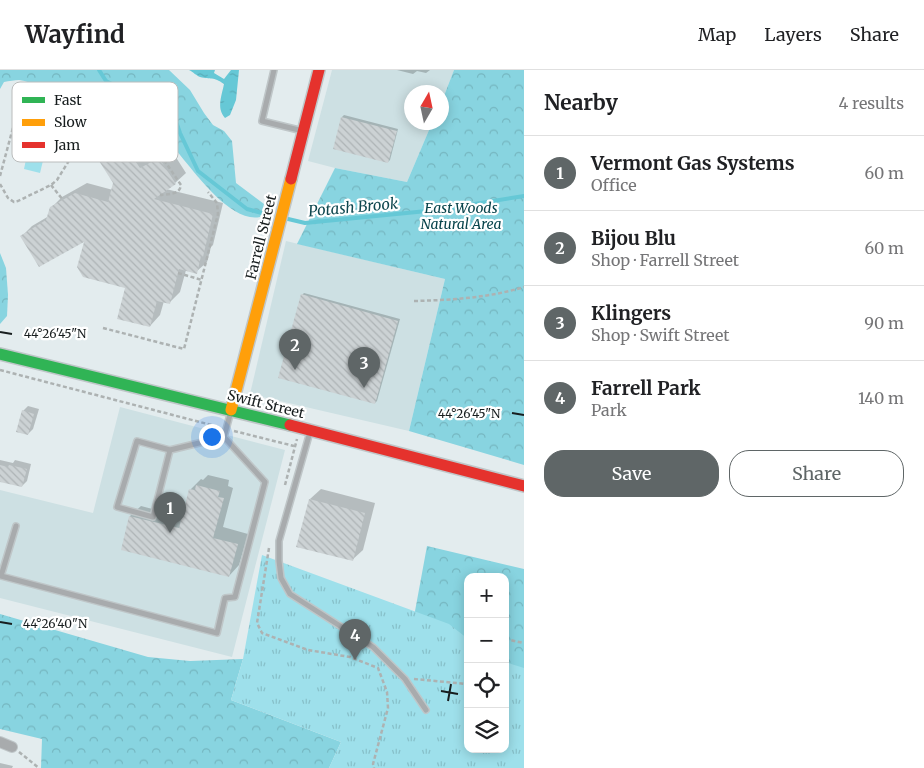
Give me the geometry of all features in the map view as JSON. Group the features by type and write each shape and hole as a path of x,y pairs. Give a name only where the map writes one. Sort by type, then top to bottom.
{"street":[{"name":"Farrell Street","path":"231,410 319,70"},
{"name":"Swift Street","path":"0,354 231,410 524,486"},
{"path":"0,742 12,747"}],"lane":[{"path":"274,70 262,121 303,131"},
{"path":"224,437 231,410"},
{"path":"310,431 279,541 281,578 290,594 373,646 405,678 426,710"},
{"path":"170,450 153,517 117,507 137,441 170,450 224,437"},
{"path":"16,526 1,576 217,633 225,598 235,597 265,482 224,437"}],"path":[{"path":"0,176 12,135"},
{"path":"0,184 8,198 14,202 18,201 51,185 57,180 68,162"},
{"path":"160,195 175,193 181,188 181,185 165,162"},
{"path":"51,185 63,200"},
{"path":"102,328 184,349 218,214 217,203 208,192"},
{"path":"178,273 202,280"},
{"path":"414,301 460,300 509,292 524,287"},
{"path":"0,370 294,446"},
{"path":"509,640 524,643"},
{"path":"405,678 464,684"},
{"path":"12,747 39,768"}],"shaded area":[{"path":"332,70 454,70 448,85 404,85 404,130 429,130 407,182 308,161"},
{"path":"286,241 445,279 409,431 250,394"},
{"path":"120,407 285,450 232,657 0,598 0,490 93,513"}],"green space":[{"path":"0,70 169,70 190,90 213,125 224,131 232,141 236,183 264,204 260,217 250,217 228,207 208,188 178,153 178,82 28,82 17,80 4,82 0,89"},
{"name":"East Woods Natural Area","path":"454,70 524,70 524,465 409,431 445,279 297,244 335,168 407,182 429,130 449,130 448,85"},
{"path":"25,162 43,162 40,173 24,169"},
{"path":"0,253 6,268 8,295 7,316 0,324"},
{"path":"427,546 524,569 524,767 509,753 509,573 464,573 464,665 406,660"},
{"path":"262,555 449,624 464,636 464,753 509,753 509,663 524,668 524,768 329,768 341,742 231,700 243,659"},
{"path":"0,614 148,657 190,661 243,659 231,700 341,742 329,768 41,768 42,739 0,729"}],"water":[{"path":"189,70 215,70 214,73 224,79 231,70 239,70 236,100 230,115 225,118 221,110 220,101 224,84 214,79 200,77"}],"building":[{"path":"341,117 397,131 388,163 333,149"},
{"path":"100,162 136,162 140,168 151,162 162,162 176,184 154,199 213,214 197,274 179,269 170,304 157,301 150,327 117,319 125,288 83,277 77,267 84,242 39,267 20,236 46,220 50,207 75,193 108,202 113,183"},
{"path":"301,294 398,321 375,404 278,378"},
{"path":"22,410 34,414 28,435 16,432"},
{"path":"0,465 27,469 22,487 0,482"},
{"path":"196,485 220,491 218,497 224,498 213,538 238,544 229,577 121,550 129,516 179,528 189,489 195,490"},
{"path":"309,499 365,513 353,561 296,547"}],"waterway":[{"name":"Potash Brook","path":"99,70 108,82"},
{"name":"Potash Brook","path":"178,127 198,171 247,209 262,213"},
{"name":"Potash Brook","path":"284,218 305,223 437,210 524,196"}],"traffic: fast":[{"path":"0,354 290,425"}],"traffic: slow":[{"path":"231,410 291,179"}],"traffic: jam":[{"path":"291,179 319,70"},
{"path":"290,425 524,486"}],"place":[{"name":"Bijou Blu","path":"295,370"},
{"name":"Klingers","path":"364,388"},
{"name":"Vermont Gas Systems","path":"170,533"},
{"name":"Farrell Park","path":"355,660"}]}
